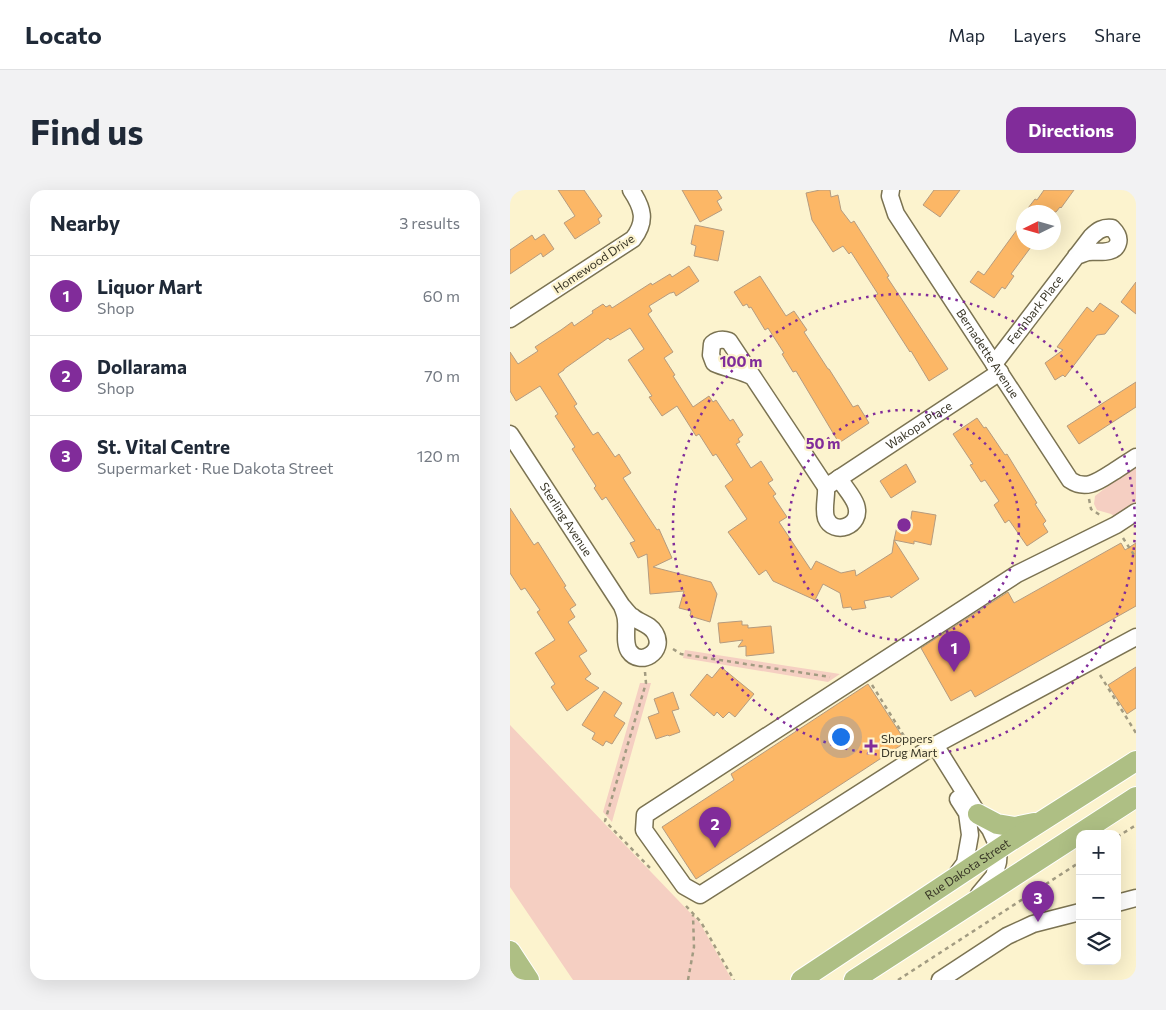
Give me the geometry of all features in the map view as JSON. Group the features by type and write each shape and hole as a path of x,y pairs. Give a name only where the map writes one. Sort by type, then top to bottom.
{"main road":[{"name":"Rue Dakota Street","path":"801,980 1043,820 1136,762"},
{"path":"854,980 1136,797"},
{"path":"978,814 997,824 1015,827 1043,820"},
{"path":"510,952 528,980"}],"street":[{"name":"Homewood Drive","path":"510,319 633,239 638,232 642,218 641,208 631,190"},
{"name":"Bernadette Avenue","path":"891,190 890,196 896,214 1070,480 1076,484 1086,485"},
{"name":"Fennbark Place","path":"997,368 1076,256"},
{"name":"Wakopa Place","path":"753,377 833,482 997,368"},
{"name":"Sterling Avenue","path":"510,434 622,606 632,617 654,631 657,648 653,654 647,657 634,656 629,651 626,643 626,619 622,606"},
{"path":"1086,485 1100,480 1136,456"},
{"path":"1136,512 1116,525 1017,574 645,815 644,830 684,886 700,895 930,748 1136,637"},
{"path":"930,748 990,829 999,849 994,876 969,905"},
{"path":"930,748 967,813 970,835 965,863 952,880"},
{"path":"1121,902 1136,898"},
{"path":"940,980 1007,936 1033,924 1076,913"}],"path":[{"path":"1086,485 1091,509 1116,525 1136,558"},
{"path":"657,646 669,647 681,654 840,679 845,686"},
{"path":"1099,672 1136,733"},
{"path":"1121,834 1136,825"},
{"path":"898,980 1076,865"},
{"path":"688,980 694,947 693,914"}],"shaded area":[{"path":"1136,467 1136,503 1114,516 1097,510 1094,504 1095,496"},
{"path":"685,650 840,674 828,682 683,658"},
{"path":"640,683 651,683 612,822 603,812"},
{"path":"510,725 700,923 732,980 573,980 510,887"}],"building":[{"path":"558,190 584,190 602,216 598,219 600,223 575,239 564,223 575,216"},
{"path":"682,190 717,190 722,198 717,201 722,210 700,222"},
{"path":"830,190 831,197 838,195 841,210 851,223 854,221 889,276 887,277 948,369 929,381 874,296 878,294 851,252 849,254 843,246 833,252 812,220 806,193"},
{"path":"934,190 960,190 940,217 923,205"},
{"path":"1044,190 1074,190 1061,208 1061,205 1030,205 1035,199 1037,200"},
{"path":"695,225 724,231 718,261 694,256 696,246 691,244"},
{"path":"1016,231 1016,250 1029,250 1011,274 1014,276 1005,289 1002,287 994,298 970,282 978,271 984,275"},
{"path":"544,234 554,249 543,257 541,253 510,274 510,250 532,235 535,240"},
{"path":"689,266 699,281 676,296 674,292 670,293 649,306 652,311 648,314 673,352 664,358 675,375 673,376 693,407 709,396 713,402 716,400 730,421 733,419 743,435 738,439 740,442 736,444 751,468 761,461 773,480 768,483 776,494 773,496 787,517 779,522 811,570 816,561 841,573 855,570 856,576 892,553 894,540 919,579 891,598 890,596 864,601 866,608 852,610 851,607 843,608 840,593 823,584 815,600 773,581 766,570 759,575 728,532 747,519 725,486 733,480 716,454 713,456 699,434 696,436 677,406 662,416 649,397 652,396 628,360 644,349 630,328 610,340 608,338 558,374 577,404 574,406 593,435 598,432 615,457 619,454 631,473 623,478 657,530 659,529 672,558 653,567 711,582 717,594 710,622 690,616 691,611 679,608 684,591 650,594 647,554 638,558 630,543 635,541 606,497 602,500 594,488 596,486 572,449 575,447 555,416 558,414 540,386 516,401 510,391 510,352 518,364 538,351 535,347 572,322 574,326 603,304 606,307 610,305 612,308 651,283 652,285 670,274 672,277"},
{"path":"760,276 786,316 794,311 807,330 804,332 853,407 858,405 869,423 839,443 796,371 793,372 782,354 784,353 768,328 765,330 751,307 749,308 747,304 743,306 734,292"},
{"path":"1136,282 1136,314 1121,302"},
{"path":"1100,303 1119,316 1105,334 1097,335 1065,377 1063,375 1055,380 1045,363 1063,350 1057,347 1087,307 1093,312"},
{"path":"1136,382 1136,407 1079,444 1067,426"},
{"path":"977,418 984,428 986,427 1005,455 1007,454 1046,521 1043,524 1048,532 1027,546 1009,520 1005,523 994,505 999,501 985,480 981,482 970,465 973,464 953,434"},
{"path":"906,464 916,482 891,498 880,481"},
{"path":"510,508 534,545 538,542 576,605 570,609 575,617 568,622 587,651 579,656 591,674 585,679 599,688 567,711 551,687 555,684 535,653 555,640 537,612 540,610 525,588 521,590 510,573"},
{"path":"912,511 936,515 931,545 914,541 914,544 894,540 898,522 910,524"},
{"path":"1121,543 1125,550 1136,543 1136,606 975,697 971,690 951,701 921,648 1008,592 1014,603"},
{"path":"742,621 742,625 748,625 748,628 771,626 774,653 746,656 746,646 738,647 743,640 720,643 718,623"},
{"path":"721,667 754,694 735,717 729,712 723,718 717,712 714,716 690,695 707,674 712,678"},
{"path":"1136,667 1136,708 1127,714 1108,685"},
{"path":"868,684 906,742 696,879 662,827 734,780 731,774"},
{"path":"604,691 622,703 614,716 625,723 612,744 606,741 603,746 592,739 595,733 582,725"},
{"path":"673,692 679,709 672,711 680,732 656,739 648,717 659,713 654,699"}],"place":[{"name":"Liquor Mart","path":"954,672"},
{"name":"Shoppers Drug Mart","path":"871,746"},
{"name":"Dollarama","path":"715,848"},
{"name":"St. Vital Centre","path":"1038,922"}]}
